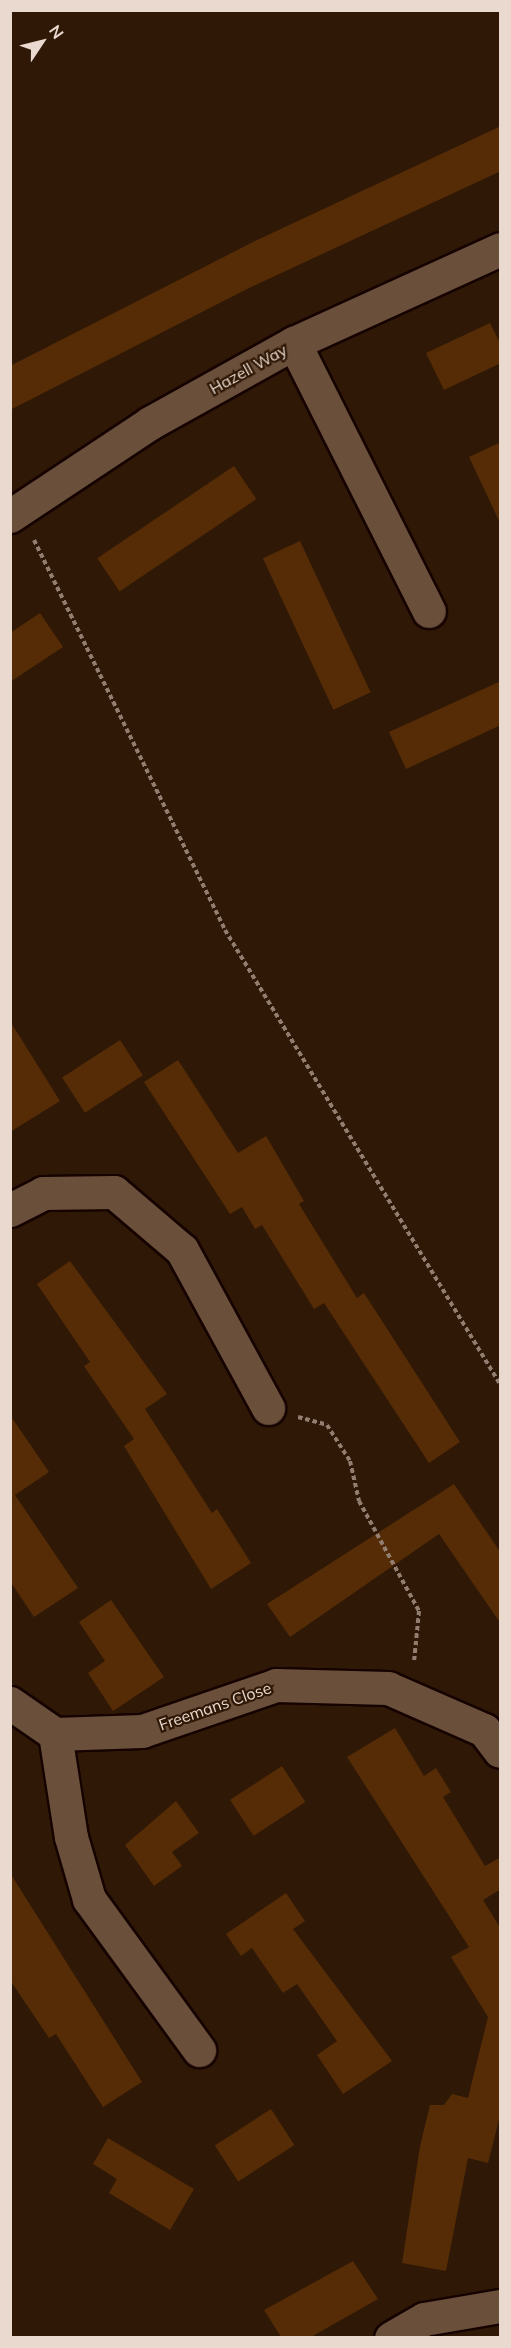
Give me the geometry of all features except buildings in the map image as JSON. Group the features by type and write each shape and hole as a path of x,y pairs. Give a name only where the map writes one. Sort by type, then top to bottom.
{"street":[{"name":"Hazell Way","path":"15,512 150,423 294,343 501,249"},
{"path":"294,343 429,611"},
{"path":"10,1210 43,1193 114,1192 182,1250 268,1408"},
{"name":"Freemans Close","path":"55,1734 142,1731 276,1685 388,1688 484,1730 501,1751"},
{"path":"10,1703 55,1734 70,1837 89,1899 199,2050"},
{"path":"391,2337 424,2319 501,2306"}],"path":[{"path":"15,512 225,930 501,1384"},
{"path":"268,1408 327,1425 350,1461 359,1501 418,1611 411,1698"}]}
